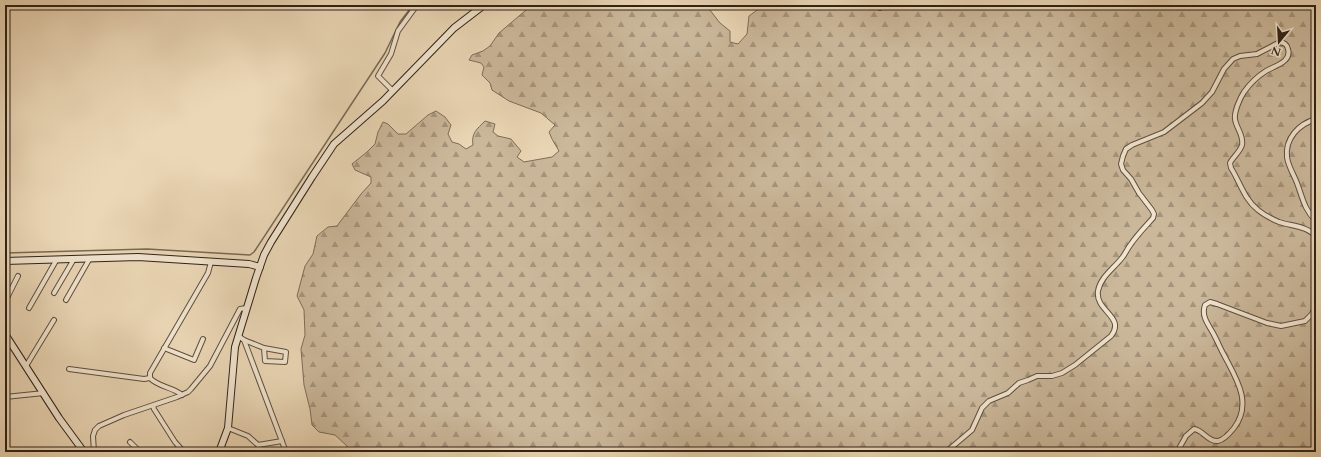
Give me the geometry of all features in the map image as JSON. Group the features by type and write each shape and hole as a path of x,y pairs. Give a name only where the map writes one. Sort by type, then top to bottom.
{"street":[{"path":"393,91 378,76 391,54 398,31 417,5"},
{"path":"219,452 228,428 234,359 238,336 260,267 271,242 312,176 334,144 393,91 454,28 484,5"},
{"path":"946,452 972,430 982,408 989,402 1008,393 1019,383 1037,376 1062,374 1076,365 1116,331 1114,320 1098,300 1098,292 1101,282 1120,260 1154,214 1142,198 1121,164 1126,149 1132,145 1164,132 1202,103 1212,92 1224,69 1233,59 1240,56 1257,54 1280,42 1285,44 1288,48 1289,53 1286,59 1266,71 1244,92 1241,97 1235,119 1242,138 1242,144 1230,163 1231,168 1248,201 1258,210 1277,222 1307,230 1313,233 1316,237"},
{"path":"1316,119 1304,124 1293,134 1287,147 1287,157 1306,209 1316,221"},
{"path":"5,261 157,257 249,264 260,267"},
{"path":"66,300 90,258"},
{"path":"29,308 57,259"},
{"path":"54,293 74,259"},
{"path":"182,395 155,383 150,378 150,373 208,273 211,262"},
{"path":"5,302 18,276"},
{"path":"1177,452 1186,436 1194,429 1212,440 1220,441 1225,438 1237,423 1242,406 1240,387 1214,334 1204,319 1204,305 1210,302 1267,323 1281,326 1304,321 1312,314 1316,305"},
{"path":"94,452 93,436 95,430 99,426 124,415 182,395 192,389 210,366 240,309 246,308"},
{"path":"26,366 54,320"},
{"path":"5,334 84,452"},
{"path":"238,336 264,348 286,352 285,362 265,361 264,348"},
{"path":"164,348 194,360 203,339"},
{"path":"244,340 286,452"},
{"path":"69,369 144,379 150,378"},
{"path":"5,397 44,393"},
{"path":"153,406 175,442 184,452"},
{"path":"228,428 248,436 258,445 282,441"},
{"path":"130,442 140,452"}],"green space":[{"path":"532,5 706,5 720,23 730,31 730,42 738,44 747,34 749,16 764,5 1316,5 1316,452 346,452 347,446 335,435 319,432 312,425 304,385 301,349 305,335 304,310 297,296 305,266 313,254 317,236 328,227 337,226 371,183 371,177 355,170 352,164 375,144 378,132 383,122 388,124 398,134 406,134 428,115 436,111 445,117 451,125 448,134 452,142 459,144 466,149 473,145 474,134 485,121 495,124 493,132 498,136 511,139 521,151 517,157 524,162 552,157 559,151 549,132 555,125 541,113 509,101 492,90 490,83 482,75 484,67 481,63 469,60 472,55 483,51 490,46 499,33"}],"waterway":[{"path":"5,253 147,249 250,255 254,252 385,53 400,22 413,5"}]}
